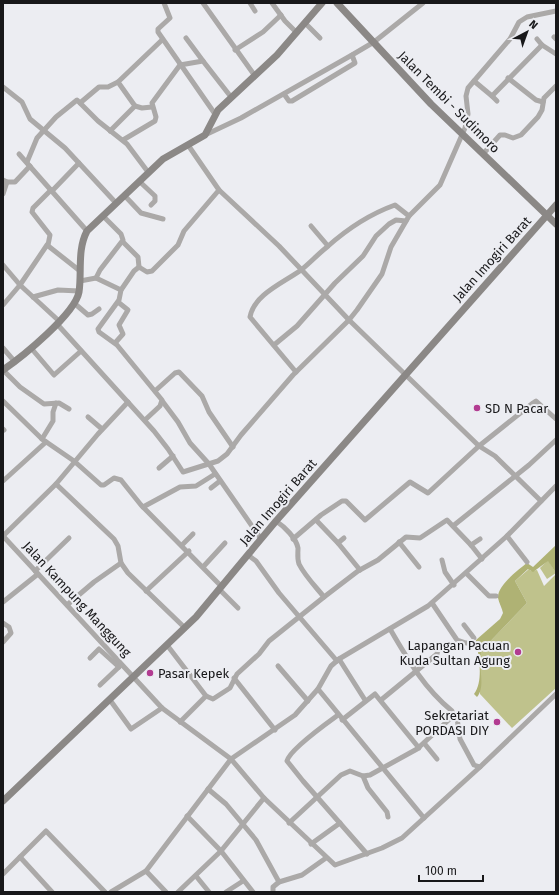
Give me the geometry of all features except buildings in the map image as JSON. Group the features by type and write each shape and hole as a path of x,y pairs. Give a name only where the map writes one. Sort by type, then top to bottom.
{"main road":[{"path":"3,370 15,362 58,323 74,303 79,291 82,247 87,232 148,172 166,157 205,134 215,114 255,76 322,3"},
{"name":"Jalan Tembi - Sudimoro","path":"337,3 462,134 556,224"},
{"name":"Jalan Imogiri Barat","path":"3,801 185,628 249,556 261,540 408,377 556,205"}],"street":[{"path":"164,3 170,17 158,29 162,40 215,114"},
{"path":"203,3 255,76"},
{"path":"250,3 255,11"},
{"path":"272,3 296,33"},
{"path":"205,134 231,124 352,56 374,42 423,3"},
{"path":"3,265 20,285 58,323 81,351 145,420 173,456 183,472 209,464 224,457 233,448 244,432 296,372 349,320 382,274 391,247 408,219 438,188 462,134 468,114 467,92 474,81 510,39 519,22 527,17 556,11"},
{"path":"236,50 263,32 281,15"},
{"path":"305,23 320,38"},
{"path":"186,38 231,98"},
{"path":"537,39 542,45 556,54"},
{"path":"80,103 99,87 108,87 118,82 162,40"},
{"path":"492,96 542,45"},
{"path":"284,94 289,101 292,101 355,63 352,56"},
{"path":"123,140 155,121 156,117 152,107 154,100 180,65 203,62"},
{"path":"508,78 536,100 543,102"},
{"path":"474,81 498,101"},
{"path":"118,82 135,106 142,108 152,107"},
{"path":"483,154 500,135 513,138 521,135 538,117 542,110 544,98 556,86"},
{"path":"3,87 22,102 29,118 65,148 116,203"},
{"path":"3,194 5,181 15,182 28,164 34,143 73,102 77,100 94,118 123,140 148,172"},
{"path":"110,131 135,106"},
{"path":"188,145 219,190 302,270 349,320 479,446 495,456 541,501"},
{"path":"19,154 52,190 87,232"},
{"path":"3,305 20,285 48,245 50,235 32,212 32,208 79,163"},
{"path":"139,181 155,196 154,202 151,205"},
{"path":"139,267 150,272 177,247 184,231 219,190"},
{"path":"124,195 141,213 163,219"},
{"path":"296,372 250,315 264,296 302,270 328,246 356,224 394,205 397,206 408,219"},
{"path":"96,278 100,270 123,242 124,238 103,216"},
{"path":"274,344 297,326 325,294 363,256 376,236 389,224 396,220 408,219"},
{"path":"311,226 328,246"},
{"path":"123,242 138,257 139,267"},
{"path":"48,245 80,271"},
{"path":"139,267 134,271 120,290 118,302 98,330 115,343 155,391 178,422 190,443 209,464 261,540"},
{"path":"80,280 96,278 120,290"},
{"path":"33,297 58,290 79,291"},
{"path":"115,343 123,334 119,325 128,310 118,302"},
{"path":"74,303 88,315 99,309"},
{"path":"3,348 15,362"},
{"path":"31,348 54,375 81,351"},
{"path":"3,370 20,386 44,404 56,403 69,409"},
{"path":"155,391 175,372 179,372 202,396 209,412 233,448"},
{"path":"294,539 326,511 343,501 365,520 412,482 428,493 479,446 536,401 554,413 556,419"},
{"path":"3,402 44,440 74,461 102,485 114,478 119,478 143,507 189,551 238,608"},
{"path":"3,536 56,484 102,428 128,402"},
{"path":"145,420 163,402"},
{"path":"3,481 44,440 53,421 53,412 56,403"},
{"path":"88,418 102,428"},
{"path":"453,526 541,455 556,440"},
{"path":"159,468 173,456"},
{"path":"143,507 180,486 196,486 215,474"},
{"path":"211,488 220,481"},
{"path":"56,484 116,542 121,563 128,573 185,628"},
{"path":"111,892 146,871 231,759 295,715 318,690 331,666 338,660 432,603 467,574 556,486"},
{"path":"316,520 338,543 360,570"},
{"path":"167,645 206,696 213,699 230,688 234,678 261,652 269,641 360,570 378,560 408,536 420,538 447,520 482,559"},
{"path":"277,522 286,529 294,539 298,547 297,555 300,565 324,598"},
{"path":"182,545 193,534"},
{"name":"Jalan Kampung Manggung","path":"3,536 104,644 120,665 134,677 162,708 231,759 264,798 326,858"},
{"path":"507,536 526,562"},
{"path":"3,592 5,600 36,572 69,538"},
{"path":"338,543 344,538"},
{"path":"471,545 480,540"},
{"path":"399,542 419,567"},
{"path":"202,567 225,544"},
{"path":"146,591 189,551"},
{"path":"249,556 256,561 300,617 338,660 365,700"},
{"path":"442,560 445,572 454,585"},
{"path":"67,605 94,582 121,563"},
{"path":"467,574 489,596 496,596"},
{"path":"432,603 457,640 466,643 474,641 464,625"},
{"path":"3,623 9,627 11,633 3,642"},
{"path":"390,629 415,671 426,686 452,711 453,716 456,716 458,720 460,739 474,765 480,767"},
{"path":"90,658 100,650 104,644"},
{"path":"380,700 437,654 438,649 444,645"},
{"path":"100,650 120,665 100,685"},
{"path":"278,666 308,701"},
{"path":"234,678 275,730"},
{"path":"318,690 424,818"},
{"path":"342,720 374,694 419,748"},
{"path":"273,892 273,887 279,882 302,875 326,858 332,864 339,865 402,838 480,767 556,694"},
{"path":"180,722 206,696"},
{"path":"110,700 131,729 162,708"},
{"path":"338,715 318,730 287,759 288,763 317,798 367,854"},
{"path":"289,823 347,772 350,771 363,776 370,775 382,767 419,748 453,716"},
{"path":"424,743 437,759"},
{"path":"363,776 368,788 387,812 388,817"},
{"path":"208,789 244,824 256,840 279,882"},
{"path":"178,892 221,851 264,798"},
{"path":"187,816 221,851 253,892"},
{"path":"311,844 340,822"},
{"path":"3,874 46,831 105,892"},
{"path":"20,857 52,892"},
{"path":"146,871 166,892"},
{"path":"196,876 209,892"},
{"path":"226,892 244,881"}],"green space":[{"path":"556,545 556,573 548,561 533,572 528,569 515,581 527,603 482,650 480,655 481,686 477,697 474,694 477,690 480,668 476,640 500,619 503,613 498,598 501,588 509,578 523,566 527,563 533,567"},
{"path":"548,560 556,573 547,579 540,568"},
{"name":"Lapangan Pacuan Kuda Sultan Agung","path":"529,569 531,571 537,570 544,586 556,574 556,688 512,728 480,694 480,652 527,603 515,581"}],"place":[{"name":"SD N Pacar","path":"477,408"},
{"name":"Lapangan Pacuan Kuda Sultan Agung","path":"518,652"},
{"name":"Pasar Kepek","path":"150,673"},
{"name":"Sekretariat PORDASI DIY","path":"497,722"}]}
